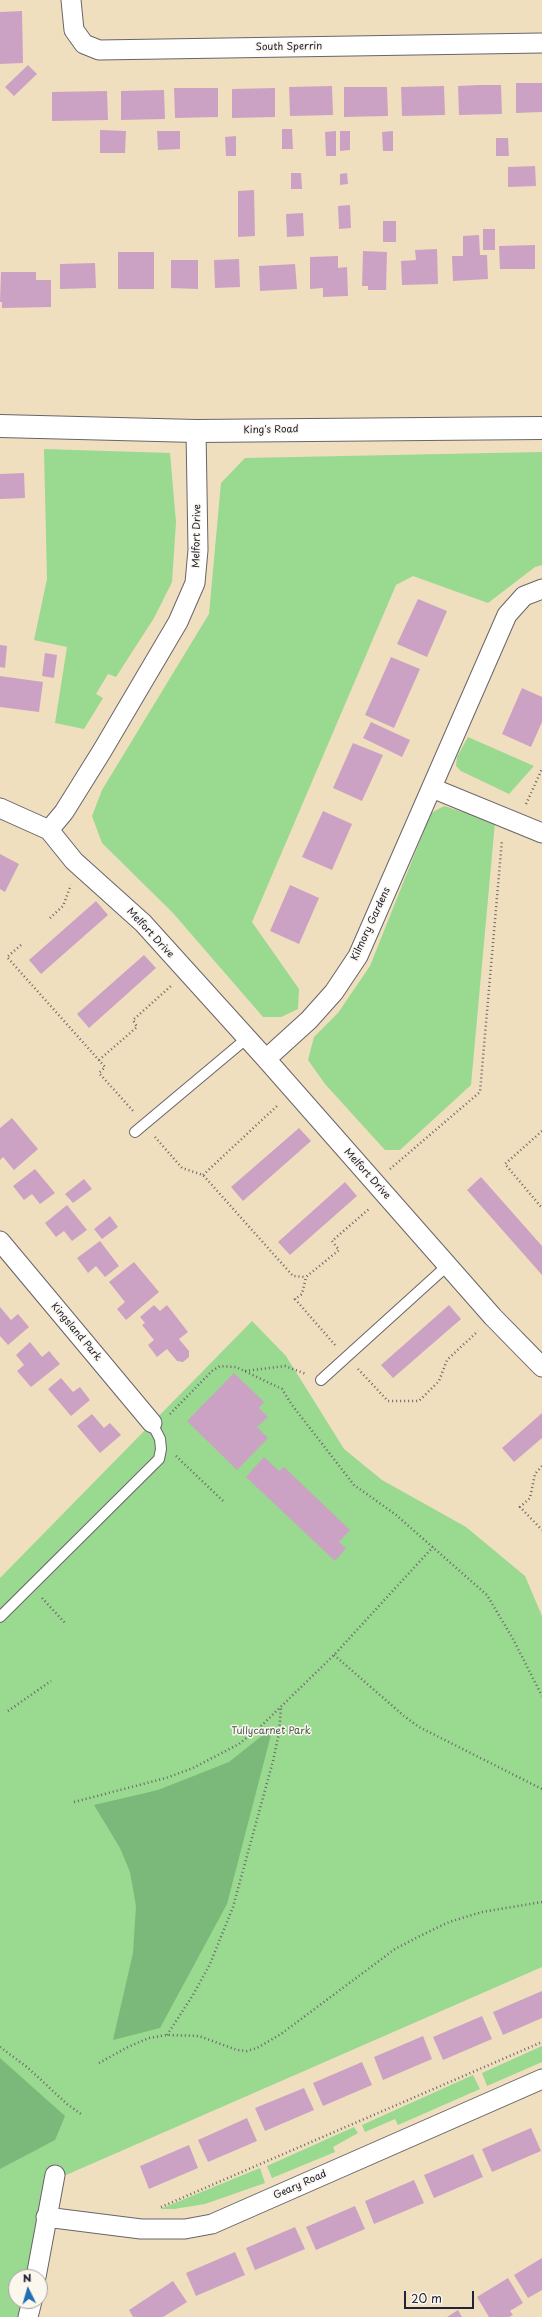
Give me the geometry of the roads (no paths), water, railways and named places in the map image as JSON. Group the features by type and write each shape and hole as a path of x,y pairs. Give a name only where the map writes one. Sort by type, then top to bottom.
{"street":[{"name":"South Sperrin","path":"71,0 74,30 84,44 99,50 542,43"},
{"name":"King's Road","path":"0,426 196,431 542,428"},
{"name":"Melfort Drive","path":"196,431 198,550 195,583 178,622 102,751 64,812 49,830 81,868 143,923 246,1039 266,1059 493,1317 542,1367"},
{"name":"Kilmory Gardens","path":"266,1059 319,1009 334,992 358,956 508,615 524,596 542,589"},
{"path":"432,788 542,833"},
{"path":"0,808 49,830"},
{"name":"Kingsland Park","path":"0,1241 154,1427"},
{"name":"Geary Road","path":"46,2217 141,2229 185,2229 212,2224 542,2079"},
{"path":"37,2269 55,2175"}],"lane":[{"path":"135,1132 246,1039"},
{"path":"321,1380 448,1265"},
{"path":"0,1617 153,1467 159,1459 161,1449 154,1427"}],"park label":[{"name":"Tullycarnet Park","path":"271,1731"}]}
